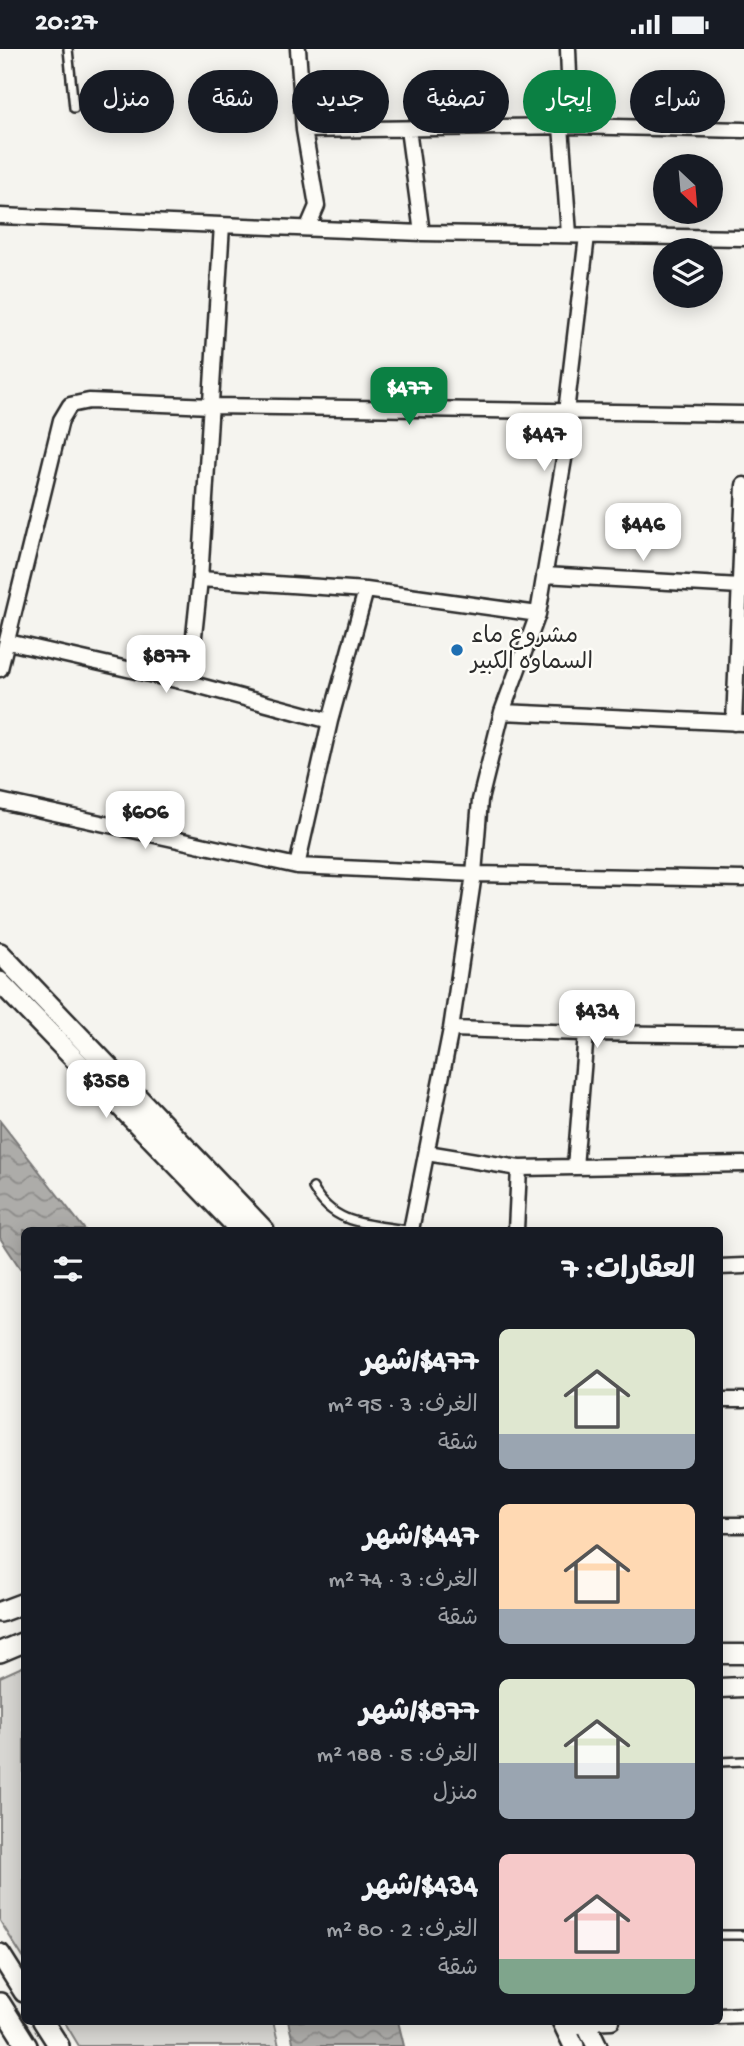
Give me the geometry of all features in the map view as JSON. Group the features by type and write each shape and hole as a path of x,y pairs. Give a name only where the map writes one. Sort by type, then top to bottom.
{"main road":[{"path":"0,953 261,1227"},
{"path":"0,982 237,1227"},
{"path":"0,1612 21,1604"},
{"path":"0,1652 21,1642"},
{"path":"2,1963 21,1988"},
{"path":"0,2003 27,2046"},
{"path":"46,2025 59,2046"},
{"path":"586,2025 597,2046"}],"street":[{"path":"298,49 300,70"},
{"path":"567,70 568,49"},
{"path":"616,127 744,130"},
{"path":"305,133 317,206 308,227"},
{"path":"409,133 422,233"},
{"path":"566,133 569,235"},
{"path":"0,216 422,233 744,238"},
{"path":"188,683 200,579 222,225"},
{"path":"412,1227 451,1029 474,874 480,800 502,712 538,614 565,453 566,412 587,236"},
{"path":"0,669 61,420 70,405 89,401 212,406 744,414"},
{"path":"502,712 739,723 744,485"},
{"path":"544,575 740,586"},
{"path":"200,579 366,590 538,614"},
{"path":"297,866 330,722 366,590"},
{"path":"8,642 188,683 330,722"},
{"path":"0,801 297,866 474,874 744,879"},
{"path":"451,1029 744,1035"},
{"path":"575,1167 586,1033"},
{"path":"427,1153 519,1168 744,1164"},
{"path":"516,1227 519,1168"},
{"path":"723,1267 744,1266"},
{"path":"723,1400 744,1400"},
{"path":"723,1525 744,1525"},
{"path":"723,1654 744,1654"},
{"path":"723,1688 744,1687"},
{"path":"723,2016 744,2015"}],"lane":[{"path":"68,49 74,108"},
{"path":"313,1188 319,1199 332,1212 346,1219 390,1227"},
{"path":"723,1762 744,1761"},
{"path":"723,1935 744,1935"}],"shaded area":[{"path":"21,1667 21,1954 0,1921 0,1677"},
{"path":"66,2025 274,2025 279,2046 79,2046"}],"water":[{"path":"0,1121 83,1227 21,1227 21,1270 0,1238"},
{"path":"289,2025 399,2025 404,2046 294,2046"}],"place":[{"name":"مشروع ماء السماوه الكبير","path":"457,650"}]}
